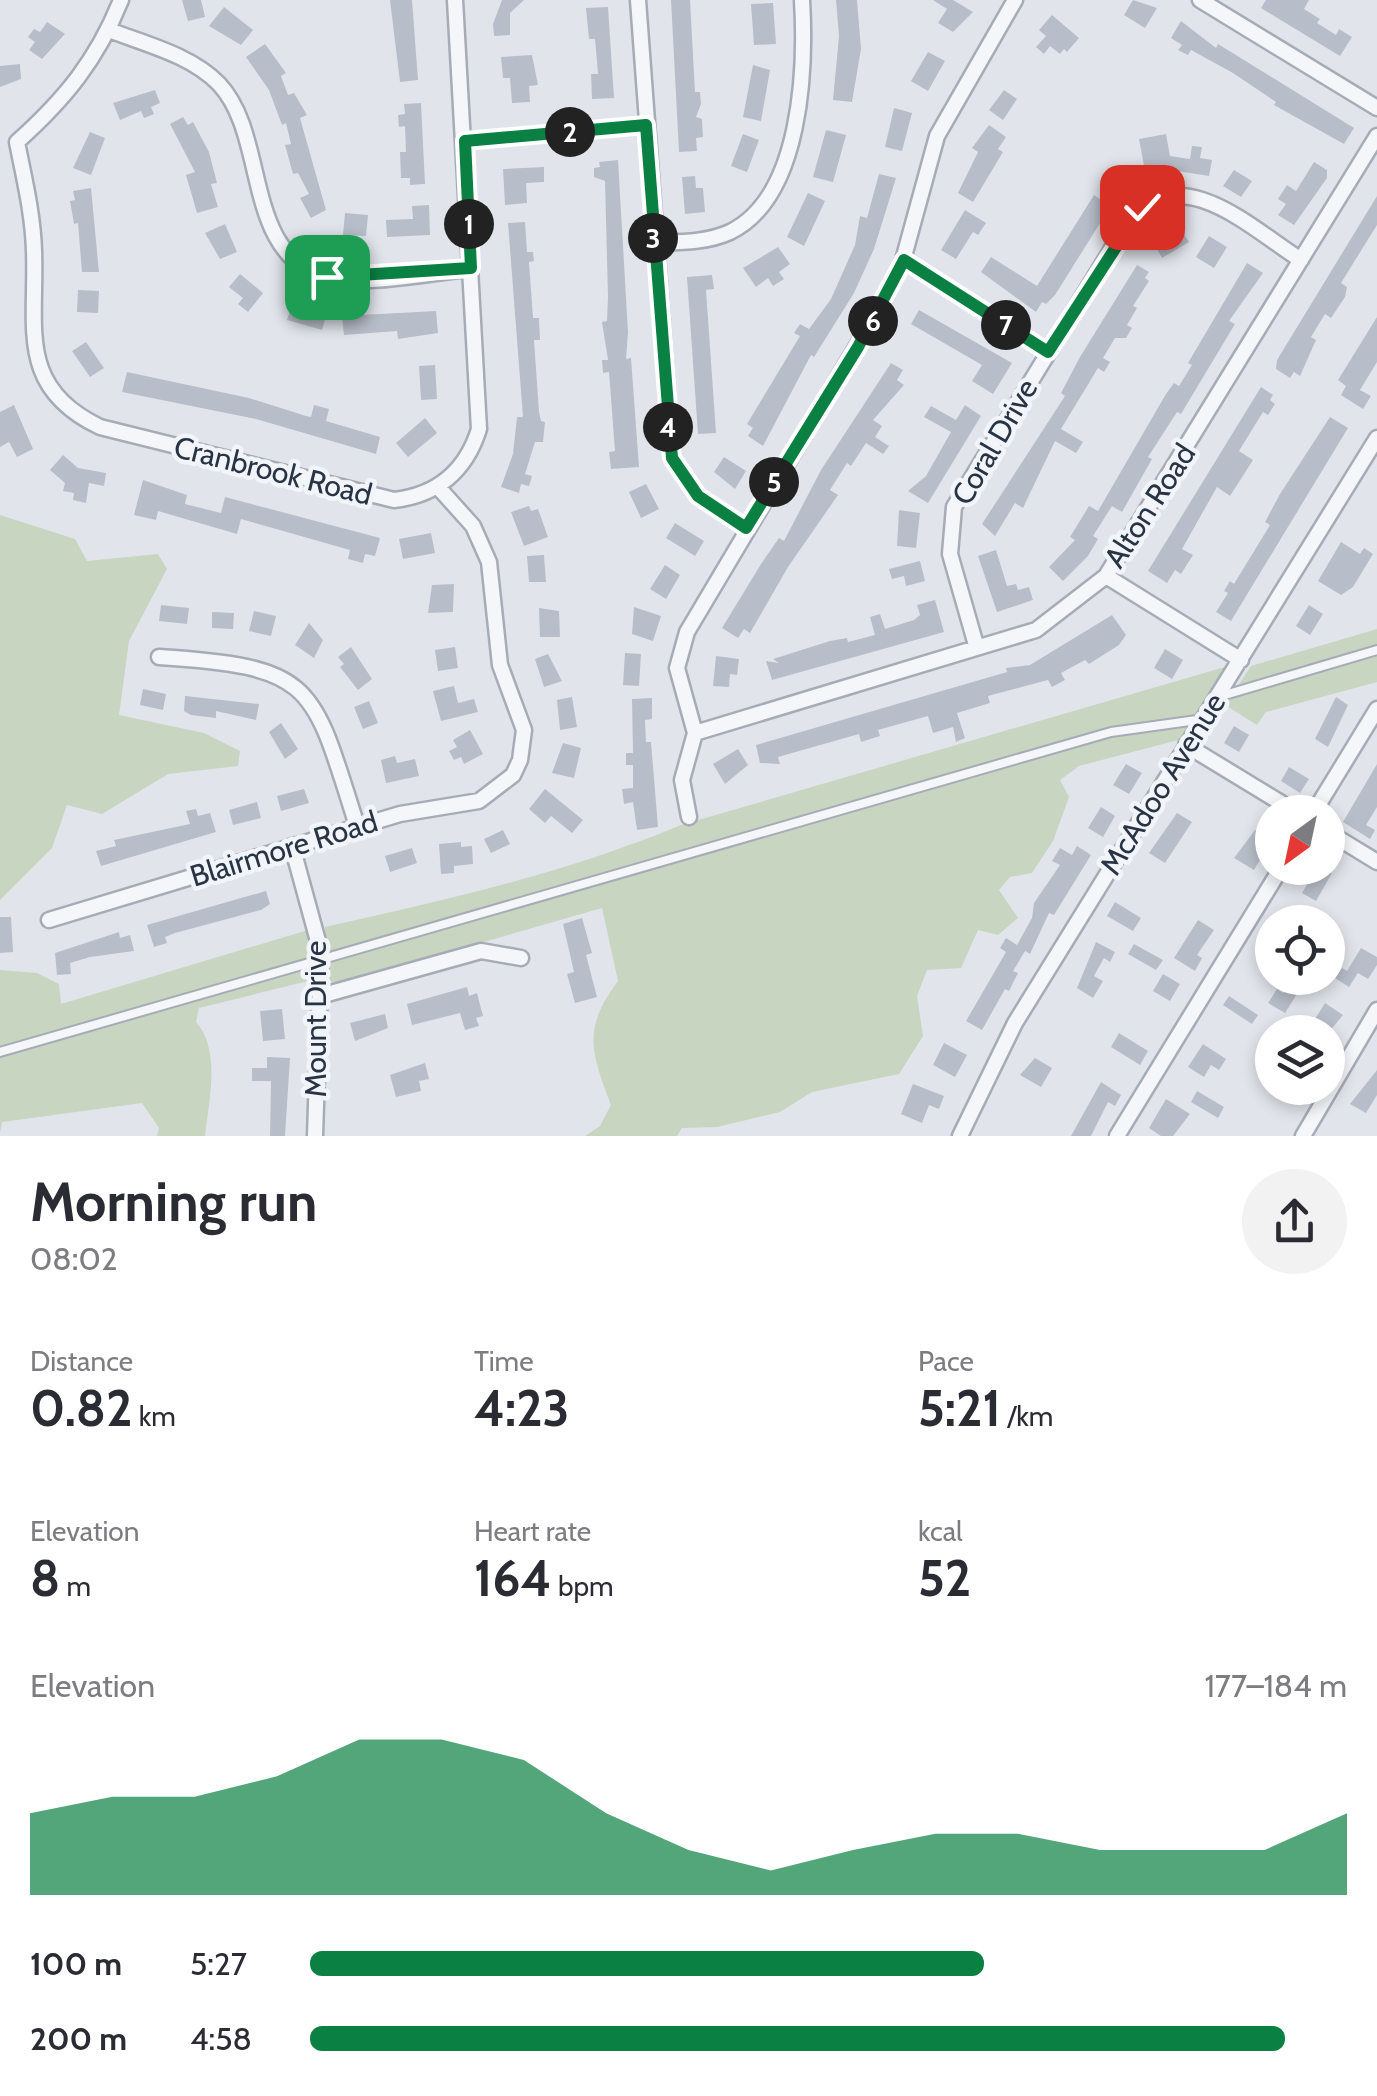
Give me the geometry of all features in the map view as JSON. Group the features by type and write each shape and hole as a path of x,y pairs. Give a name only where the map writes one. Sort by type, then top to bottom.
{"street":[{"path":"0,136 17,142 73,90 122,0"},
{"path":"438,487 466,460 478,429 465,141 454,0"},
{"path":"638,0 672,458 698,496 746,528"},
{"path":"654,243 699,240 730,232 764,201 780,170 799,110 805,52 802,0"},
{"path":"688,816 682,780 695,733 678,668 687,632 858,347 904,260 937,136 951,104 1015,0"},
{"path":"1200,0 1377,108"},
{"path":"109,30 189,62 219,84 241,117 276,237 298,263 344,279 471,268"},
{"path":"465,141 646,125"},
{"name":"Alton Road","path":"695,733 1036,630 1106,576 1377,136"},
{"name":"Cranbrook Road","path":"17,142 33,233 34,352 47,383 70,409 100,427 377,499 410,498 438,487"},
{"name":"Coral Drive","path":"976,645 950,554 950,523 962,492 1132,216 1154,199 1169,194 1196,196 1301,260"},
{"path":"904,260 1048,352"},
{"name":"McAdoo Avenue","path":"960,1136 1015,1023 1377,438"},
{"name":"Blairmore Road","path":"49,920 356,826 400,814 479,802 513,775 520,760 524,730 500,664 489,562 473,526 438,487"},
{"path":"1106,576 1241,660"},
{"path":"158,657 236,662 289,682 324,723 356,826"},
{"path":"1324,795 1377,710"},
{"path":"1186,746 1268,795"},
{"path":"1345,842 1377,862"},
{"name":"Mount Drive","path":"292,846 319,932 315,1136"},
{"path":"1117,1136 1270,885"},
{"path":"320,996 481,951 521,958"},
{"path":"1302,1136 1377,1010"}],"lane":[{"path":"1218,697 1377,650"},
{"path":"0,1052 1111,732 1204,718"}],"green space":[{"path":"0,515 75,539 87,561 158,554 167,569 129,641 119,715 204,733 240,751 238,766 168,774 102,814 67,805 52,848 0,900"},
{"path":"1377,629 1377,682 1266,712 1257,725 1225,705 1251,666"},
{"path":"1225,667 1182,739 1079,766 1060,780 1069,797 1053,841 1032,873 1010,877 999,890 1018,918 998,935 978,930 961,968 927,970 917,996 923,1036 899,1074 812,1092 780,1112 717,1127 682,1128 677,1136 585,1136 600,1126 611,1105 594,1041 599,1013 618,981 602,908 338,984 328,981 325,927 550,871 681,825"},
{"path":"308,930 312,980 199,1008 196,1022 204,1033 211,1061 205,1136 157,1136 159,1128 142,1103 2,1122 0,1133 0,970 37,973 59,984 61,1004"}],"building":[{"path":"182,0 201,0 205,17 188,21"},
{"path":"390,0 412,0 418,80 400,82"},
{"path":"502,0 524,0 510,13 510,35 494,36 493,24"},
{"path":"671,0 690,0 695,92 700,92 701,104 696,117 702,119 703,137 696,138 697,151 679,152"},
{"path":"836,0 857,0 861,49 852,102 833,100 839,36"},
{"path":"933,0 953,0 973,12 953,32 938,23 947,9"},
{"path":"1133,0 1157,8 1145,28 1124,15"},
{"path":"1266,0 1309,0 1304,9 1320,19 1317,23 1336,35 1339,29 1352,37 1340,56 1261,8"},
{"path":"773,3 776,44 754,45 751,4"},
{"path":"224,7 253,30 241,45 209,26"},
{"path":"608,7 614,98 592,99 591,74 598,74 595,39 589,39 586,8"},
{"path":"1052,15 1079,38 1067,52 1064,49 1060,54 1050,46 1044,54 1036,47 1046,36 1039,30"},
{"path":"1181,21 1216,48 1218,44 1354,128 1344,144 1274,105 1276,102 1233,73 1191,50 1188,55 1178,50 1182,45 1171,38"},
{"path":"47,22 65,34 42,59 29,50 35,42 28,37 34,29 40,32"},
{"path":"265,44 286,73 281,76 288,95 294,93 307,115 300,118 326,210 311,218 300,198 309,194 298,173 293,174 285,145 291,144 286,123 282,125 269,90 246,57"},
{"path":"928,52 945,61 928,91 911,81"},
{"path":"532,55 538,85 529,86 530,102 512,103 510,78 503,78 501,57"},
{"path":"20,64 21,79 0,87 0,66"},
{"path":"753,65 770,70 761,121 743,117"},
{"path":"155,90 160,103 151,107 154,114 144,118 141,111 120,120 113,103"},
{"path":"1004,90 1017,99 1003,120 989,110"},
{"path":"421,103 425,184 410,185 410,178 401,178 405,126 399,127 398,115 405,114 404,104"},
{"path":"894,108 912,113 902,151 885,147"},
{"path":"183,117 188,125 193,122 209,152 217,183 211,184 218,207 197,213 186,175 195,172 170,124"},
{"path":"989,125 1006,137 998,149 1003,152 973,202 958,193 978,152 972,148"},
{"path":"826,130 846,135 833,182 813,177"},
{"path":"90,132 105,138 91,175 73,168"},
{"path":"743,134 759,140 747,172 731,166"},
{"path":"1166,134 1170,156 1190,159 1192,146 1202,147 1200,158 1212,160 1209,176 1171,170 1146,176 1139,139"},
{"path":"618,160 628,332 626,359 631,358 639,467 611,469 609,452 615,451 609,372 603,373 602,360 608,360 602,322 607,321 608,297 605,181 594,177 594,168 600,167 599,162"},
{"path":"1314,162 1327,170 1327,178 1294,225 1278,215 1286,204 1278,199 1287,185 1296,191"},
{"path":"544,167 544,182 526,183 527,203 505,205 503,169"},
{"path":"1127,167 1137,181 1114,197 1106,186"},
{"path":"1234,170 1252,181 1241,197 1223,186"},
{"path":"879,174 896,178 874,249 854,293 814,357 811,355 763,446 748,436 753,428 747,424 800,336 794,333 800,324 809,329 831,299 855,245 860,216 867,218"},
{"path":"695,176 696,188 703,188 705,212 685,214 682,177"},
{"path":"91,188 99,272 82,272 78,223 74,224 70,201 75,200 73,191"},
{"path":"808,193 825,201 804,246 787,237"},
{"path":"1094,195 1108,205 1102,220 1055,295 1046,304 1042,302 1036,312 981,272 991,257 1037,286"},
{"path":"1377,196 1377,225 1341,283 1347,287 1345,297 1331,318 1325,314 1311,337 1316,340 1300,376 1294,372 1290,378 1276,369 1277,360"},
{"path":"429,205 430,235 387,237 386,220 413,219 412,206"},
{"path":"965,210 986,223 978,235 973,232 956,259 941,250"},
{"path":"345,213 368,215 366,236 343,235"},
{"path":"525,222 527,252 533,252 534,261 529,262 533,318 539,318 540,340 534,340 539,412 545,422 543,442 535,442 525,474 532,476 529,486 521,484 519,493 501,487 513,454 517,417 523,417 508,223"},
{"path":"225,224 237,252 220,259 205,233"},
{"path":"1178,225 1189,242 1162,258 1154,244"},
{"path":"1209,236 1227,247 1214,268 1196,257"},
{"path":"778,247 790,264 779,272 784,279 773,286 768,278 756,287 743,268"},
{"path":"1247,263 1263,273 1229,321 1235,324 1181,414 1177,412 1148,457 1152,459 1122,512 1112,506 1093,536 1098,539 1088,556 1063,581 1049,567 1075,540 1070,537 1089,506 1098,511 1166,394 1174,383 1179,386 1192,365 1188,363"},
{"path":"1137,265 1149,272 1145,278 1149,281 1133,306 1137,308 1127,325 1132,328 1126,338 1115,338 1103,358 1110,362 1104,372 1098,368 1061,429 1083,442 1076,453 1055,441 1023,508 1015,503 995,536 982,524 1065,396 1061,393 1080,357"},
{"path":"240,274 263,293 248,312 238,304 243,298 229,287"},
{"path":"712,275 714,289 706,290 716,433 698,434 687,277"},
{"path":"78,290 99,291 98,313 77,312"},
{"path":"293,302 327,312 322,330 287,320"},
{"path":"919,310 1012,363 993,394 972,381 982,365 911,324"},
{"path":"436,311 438,333 398,339 397,331 344,335 342,316"},
{"path":"1377,317 1377,362 1360,390 1371,396 1363,409 1341,395 1346,386 1338,380"},
{"path":"86,342 104,368 90,377 72,351"},
{"path":"891,363 903,370 897,380 904,385 873,420 882,426 875,437 889,446 883,454 866,443 851,466 847,463 830,490 838,495 788,567 750,633 744,629 738,638 722,628 779,538 784,541 821,470"},
{"path":"435,365 437,399 421,400 419,366"},
{"path":"127,372 249,398 311,417 314,405 329,409 326,421 380,437 376,454 256,419 122,392"},
{"path":"1261,387 1273,395 1270,400 1275,404 1268,415 1263,412 1239,451 1253,460 1230,496 1217,487 1182,549 1193,555 1181,574 1175,570 1167,583 1148,571"},
{"path":"14,405 33,449 17,457 9,442 0,447 0,412"},
{"path":"965,405 981,416 928,503 908,491 926,476 951,432 924,417 931,406 956,420"},
{"path":"1330,417 1348,428 1231,621 1216,612 1228,593 1224,591 1230,581 1234,584 1270,525 1265,522 1280,494"},
{"path":"425,418 437,433 408,457 396,443"},
{"path":"63,455 78,468 106,473 104,486 89,483 86,503 73,500 74,493 63,491 65,483 50,470"},
{"path":"724,457 746,471 735,489 714,472"},
{"path":"143,480 187,495 185,504 221,513 225,497 380,538 375,556 365,554 363,563 348,559 350,550 241,519 237,534 158,511 156,520 134,515"},
{"path":"646,484 659,509 641,518 629,492"},
{"path":"529,506 531,511 538,509 548,537 524,546 511,512"},
{"path":"899,510 920,513 916,548 897,546"},
{"path":"675,523 704,541 695,556 666,538"},
{"path":"431,533 435,553 403,559 399,539"},
{"path":"1341,542 1360,554 1364,548 1373,554 1353,587 1341,595 1318,581"},
{"path":"996,550 1007,586 1016,584 1018,590 1029,587 1033,600 997,612 978,556"},
{"path":"544,555 546,582 529,582 527,556"},
{"path":"920,561 925,581 906,586 904,576 892,579 889,569"},
{"path":"665,565 680,575 666,599 650,589"},
{"path":"454,584 453,612 428,613 432,585"},
{"path":"935,600 944,632 772,680 766,661 779,663 773,659 830,641 847,638 848,642 875,635 870,617 880,614 885,629 914,620 920,615 917,605"},
{"path":"161,605 189,608 187,624 159,621"},
{"path":"1309,605 1323,614 1310,635 1296,626"},
{"path":"634,607 661,616 653,641 632,634"},
{"path":"539,608 559,611 560,637 540,637"},
{"path":"254,611 276,616 271,636 249,631"},
{"path":"212,612 234,613 233,629 212,628"},
{"path":"1112,615 1126,635 1119,645 1089,664 1085,660 1061,673 1065,680 1052,687 1048,680 988,696 990,703 957,713 965,738 956,742 953,727 933,733 928,716 878,730 880,736 861,742 859,734 778,757 780,764 760,763 756,745 1007,672 1006,668 1030,665"},
{"path":"309,623 323,640 314,658 295,645"},
{"path":"351,647 372,679 358,690 340,667 344,664 338,657"},
{"path":"455,647 458,668 438,671 435,650"},
{"path":"1165,649 1183,660 1172,679 1154,668"},
{"path":"625,653 641,654 639,686 623,685"},
{"path":"548,654 562,681 544,687 535,659"},
{"path":"716,656 739,659 737,675 730,674 729,687 713,686"},
{"path":"454,686 458,703 474,699 478,712 441,721 433,691"},
{"path":"143,689 166,694 163,710 140,705"},
{"path":"185,696 259,704 256,720 216,711 216,718 191,715 184,711"},
{"path":"572,697 577,727 560,730 557,700"},
{"path":"1336,697 1348,705 1328,747 1315,739"},
{"path":"652,698 652,719 645,720 646,742 651,742 658,827 637,830 633,802 624,804 622,789 633,788 633,765 626,765 626,753 633,753 632,699"},
{"path":"369,701 378,723 363,729 354,707"},
{"path":"281,723 298,749 285,759 269,732"},
{"path":"1234,726 1249,735 1239,752 1224,743"},
{"path":"470,730 483,754 464,764 461,757 454,760 449,751 457,747 453,740"},
{"path":"563,743 581,748 574,778 552,773"},
{"path":"738,749 748,765 725,784 713,764"},
{"path":"395,756 397,763 415,759 419,776 386,783 381,760"},
{"path":"1126,764 1142,773 1129,794 1113,785"},
{"path":"1377,764 1377,807 1366,825 1375,830 1370,839 1345,823"},
{"path":"1289,767 1309,779 1300,793 1281,781"},
{"path":"304,789 309,803 281,811 277,796"},
{"path":"545,789 583,820 572,833 551,816 545,823 529,809"},
{"path":"257,802 261,818 233,825 229,810"},
{"path":"1101,807 1115,816 1103,837 1088,828"},
{"path":"196,809 198,816 210,813 216,832 101,866 96,851 116,846 114,840 190,824 186,811"},
{"path":"1177,813 1192,822 1165,863 1149,853"},
{"path":"503,830 510,844 491,853 484,839"},
{"path":"1255,830 1254,870 1234,858"},
{"path":"461,842 461,847 472,846 473,864 454,866 454,873 441,874 439,844"},
{"path":"1077,846 1091,855 1054,915 1049,913 1030,954 1025,951 1013,971 1018,973 1009,991 1005,989 982,1030 966,1021 1006,952 1000,948 1006,938 1017,945 1032,918 1034,903 1060,865 1052,861 1060,848 1072,855"},
{"path":"412,848 417,863 390,872 385,856"},
{"path":"1307,885 1325,885 1316,901 1302,893"},
{"path":"266,891 270,904 261,910 175,933 165,937 167,943 154,947 147,925"},
{"path":"1115,902 1141,918 1133,931 1107,916"},
{"path":"0,917 11,917 13,952 0,953"},
{"path":"582,918 592,953 586,955 597,997 575,1003 567,974 574,972 563,924"},
{"path":"1198,920 1214,930 1197,955 1202,958 1195,971 1174,958"},
{"path":"119,932 120,938 130,935 134,951 70,963 71,974 57,975 55,953"},
{"path":"1096,942 1115,952 1110,962 1104,958 1094,976 1103,981 1093,998 1077,988"},
{"path":"1134,944 1163,960 1156,970 1128,954"},
{"path":"1361,948 1377,957 1377,965 1368,979 1358,973 1349,987 1345,984 1347,971"},
{"path":"1163,974 1180,984 1170,1001 1153,991"},
{"path":"467,987 469,996 477,993 483,1016 476,1018 479,1026 465,1030 460,1013 412,1025 407,1004"},
{"path":"1273,995 1296,995 1285,1013 1268,1003"},
{"path":"1229,996 1258,1015 1252,1024 1223,1005"},
{"path":"1325,1003 1343,1015 1318,1015"},
{"path":"282,1009 285,1039 263,1041 260,1011"},
{"path":"385,1014 388,1028 355,1041 350,1023"},
{"path":"1119,1033 1148,1051 1140,1065 1111,1047"},
{"path":"944,1043 967,1055 955,1077 933,1065"},
{"path":"1203,1044 1226,1059 1219,1070 1211,1065 1204,1077 1188,1067"},
{"path":"267,1057 290,1058 285,1136 270,1136 271,1081 252,1081 252,1068 267,1068"},
{"path":"1035,1058 1052,1068 1041,1087 1020,1075"},
{"path":"425,1063 429,1079 419,1081 421,1091 396,1097 390,1075"},
{"path":"1377,1070 1377,1095 1366,1113 1350,1104"},
{"path":"1101,1082 1121,1095 1115,1106 1108,1102 1091,1136 1071,1136"},
{"path":"913,1084 944,1096 939,1109 929,1105 922,1123 901,1114"},
{"path":"1197,1091 1224,1107 1218,1118 1191,1102"},
{"path":"1166,1099 1190,1114 1173,1136 1161,1136 1149,1128"}],"route":[{"path":"327,277 344,279 471,268 465,141 646,125 672,458 686,485 746,528 858,347 904,260 1048,352 1132,216 1142,207"}]}
